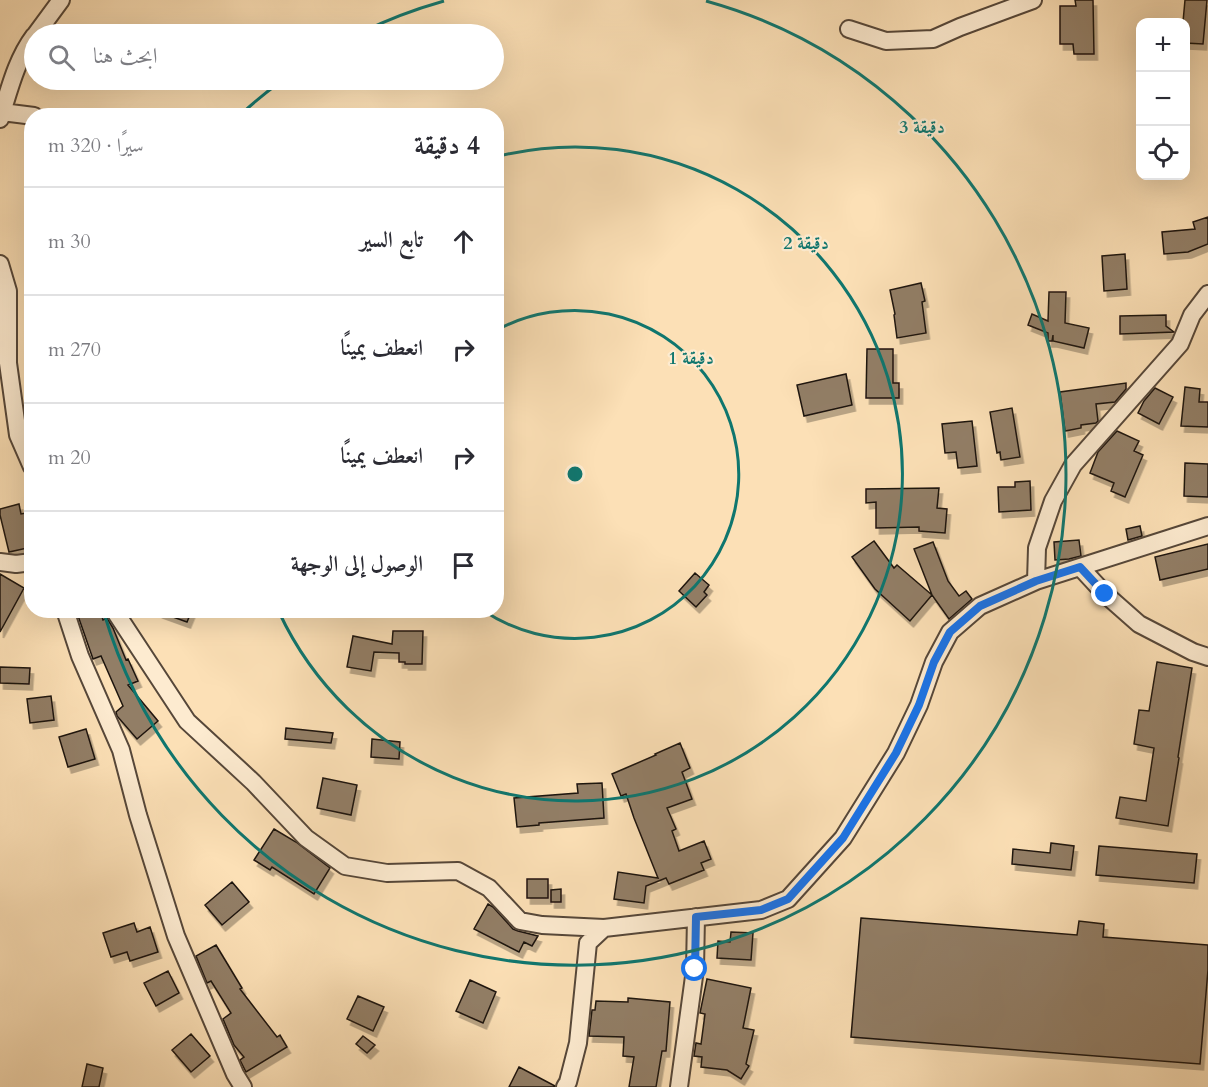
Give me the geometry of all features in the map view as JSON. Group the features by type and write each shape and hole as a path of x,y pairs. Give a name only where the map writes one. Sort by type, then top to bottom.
{"street":[{"path":"43,24 62,0"},
{"path":"849,29 886,41 933,39 1033,0"},
{"path":"24,54 14,74 1,116 24,116"},
{"path":"0,264 8,291 4,341 18,435 24,449"},
{"path":"1036,581 1037,548 1053,501 1073,465 1180,344 1192,315 1208,294"},
{"path":"119,618 188,721 254,782 306,838 345,866 387,873 458,871 489,888 520,921 542,925 604,928 761,910 788,899 843,838 896,753 919,705 934,662 950,632 980,606 1036,581 1208,526"},
{"path":"1080,567 1105,594 1139,624 1193,652 1208,657"},
{"path":"68,618 80,656 121,750 138,814 176,936 235,1074 243,1087"},
{"path":"679,1087 695,969 696,917"},
{"path":"565,1087 578,1043 588,943 604,928"}],"building":[{"path":"1075,0 1093,0 1094,54 1074,54 1073,44 1060,44 1060,6 1076,6"},
{"path":"1185,0 1207,0 1203,44 1190,43 1190,18 1183,18"},
{"path":"1208,217 1208,244 1188,252 1164,254 1162,232 1195,229 1193,222"},
{"path":"1125,254 1127,289 1104,291 1102,256"},
{"path":"921,283 925,301 922,302 926,333 897,338 890,290"},
{"path":"1049,292 1066,292 1065,323 1089,328 1084,348 1053,341 1053,335 1052,341 1048,341 1048,333 1028,325 1032,314 1048,321"},
{"path":"1166,315 1166,326 1174,332 1120,334 1120,316"},
{"path":"867,349 893,349 893,383 899,383 899,398 866,398"},
{"path":"846,374 852,405 804,416 797,385"},
{"path":"1126,383 1126,389 1115,402 1096,404 1098,421 1096,423 1081,425 1081,428 1065,431 1060,392"},
{"path":"1185,387 1200,389 1199,402 1208,402 1208,427 1181,426"},
{"path":"1155,388 1173,397 1159,424 1138,413"},
{"path":"1012,408 1020,457 1001,460 1000,452 997,453 990,412"},
{"path":"972,421 977,466 958,468 956,452 945,453 942,424"},
{"path":"1117,431 1139,441 1134,451 1143,455 1125,497 1111,491 1114,483 1090,473 1098,452"},
{"path":"1185,463 1208,464 1208,497 1184,496"},
{"path":"1030,481 1031,510 999,512 998,487 1015,487 1015,482"},
{"path":"939,488 937,508 947,509 945,533 919,531 919,527 876,528 876,502 866,503 866,489"},
{"path":"19,504 21,514 24,513 24,549 9,552 0,509"},
{"path":"1140,526 1142,536 1128,540 1126,529"},
{"path":"1079,540 1081,556 1055,560 1054,542"},
{"path":"874,541 894,568 897,565 932,595 910,621 875,589 852,557"},
{"path":"933,542 948,581 959,596 966,591 972,599 949,619 932,595 914,549"},
{"path":"1208,544 1208,569 1160,580 1155,557"},
{"path":"695,573 709,585 704,592 707,595 696,607 679,591"},
{"path":"0,574 24,588 0,632"},
{"path":"79,618 102,618 103,620 107,618 138,681 128,685 158,721 137,739 117,716 116,712 123,706 101,656 93,659"},
{"path":"176,618 189,618 187,622"},
{"path":"393,631 423,631 422,664 399,662 399,653 374,652 371,671 347,667 353,636 392,644"},
{"path":"1157,662 1192,668 1168,826 1116,818 1120,797 1146,801 1154,748 1134,744 1139,710 1149,711"},
{"path":"0,667 30,668 29,684 0,683"},
{"path":"51,696 54,720 30,723 27,699"},
{"path":"286,728 333,733 331,743 285,739"},
{"path":"86,729 95,759 68,767 59,737"},
{"path":"372,739 400,742 399,759 371,757"},
{"path":"680,743 690,768 682,772 692,799 667,808 676,829 672,831 679,851 704,841 711,859 701,863 704,870 669,884 666,878 646,886 644,903 614,899 618,872 658,878 626,794 621,796 612,774"},
{"path":"323,778 357,785 351,815 317,808"},
{"path":"602,783 604,818 517,827 514,798 578,793 577,784"},
{"path":"274,829 296,842 330,868 314,894 272,867 270,870 254,860"},
{"path":"1051,843 1074,846 1071,870 1012,864 1013,849 1050,853"},
{"path":"1099,846 1197,854 1194,883 1096,875"},
{"path":"527,879 548,879 548,898 527,898"},
{"path":"232,882 249,902 222,925 205,905"},
{"path":"561,889 561,902 551,902 551,890"},
{"path":"488,904 513,929 538,936 532,946 524,942 519,952 474,929"},
{"path":"861,918 1077,935 1079,921 1104,924 1103,937 1208,945 1200,1064 851,1037"},
{"path":"134,923 137,932 150,927 158,952 130,961 127,952 111,957 103,933"},
{"path":"731,932 753,933 751,960 717,958 718,941 730,942"},
{"path":"216,945 242,988 240,989 277,1037 280,1035 287,1047 246,1072 240,1060 244,1057 234,1045 223,1019 231,1013 211,981 207,983 196,956"},
{"path":"168,971 179,993 156,1006 144,983"},
{"path":"707,979 751,988 743,1028 754,1030 746,1064 749,1066 741,1079 727,1070 701,1067 702,1057 694,1056 696,1043 701,1044 705,1014 700,1013"},
{"path":"470,980 496,992 483,1023 456,1011"},
{"path":"358,996 384,1007 373,1031 347,1019"},
{"path":"628,998 670,1002 666,1051 662,1051 656,1087 629,1087 634,1057 623,1056 624,1037 589,1036 592,1010 595,1010 596,1001 628,1002"},
{"path":"191,1034 210,1056 191,1072 172,1050"},
{"path":"363,1036 375,1045 367,1053 356,1044"},
{"path":"87,1064 103,1068 99,1087 82,1087"},
{"path":"519,1067 555,1086 555,1087 509,1087"}],"route":[{"path":"695,969 696,917 761,910 788,899 843,838 896,753 919,705 934,662 950,632 980,606 1036,581 1080,567 1105,594"}]}
